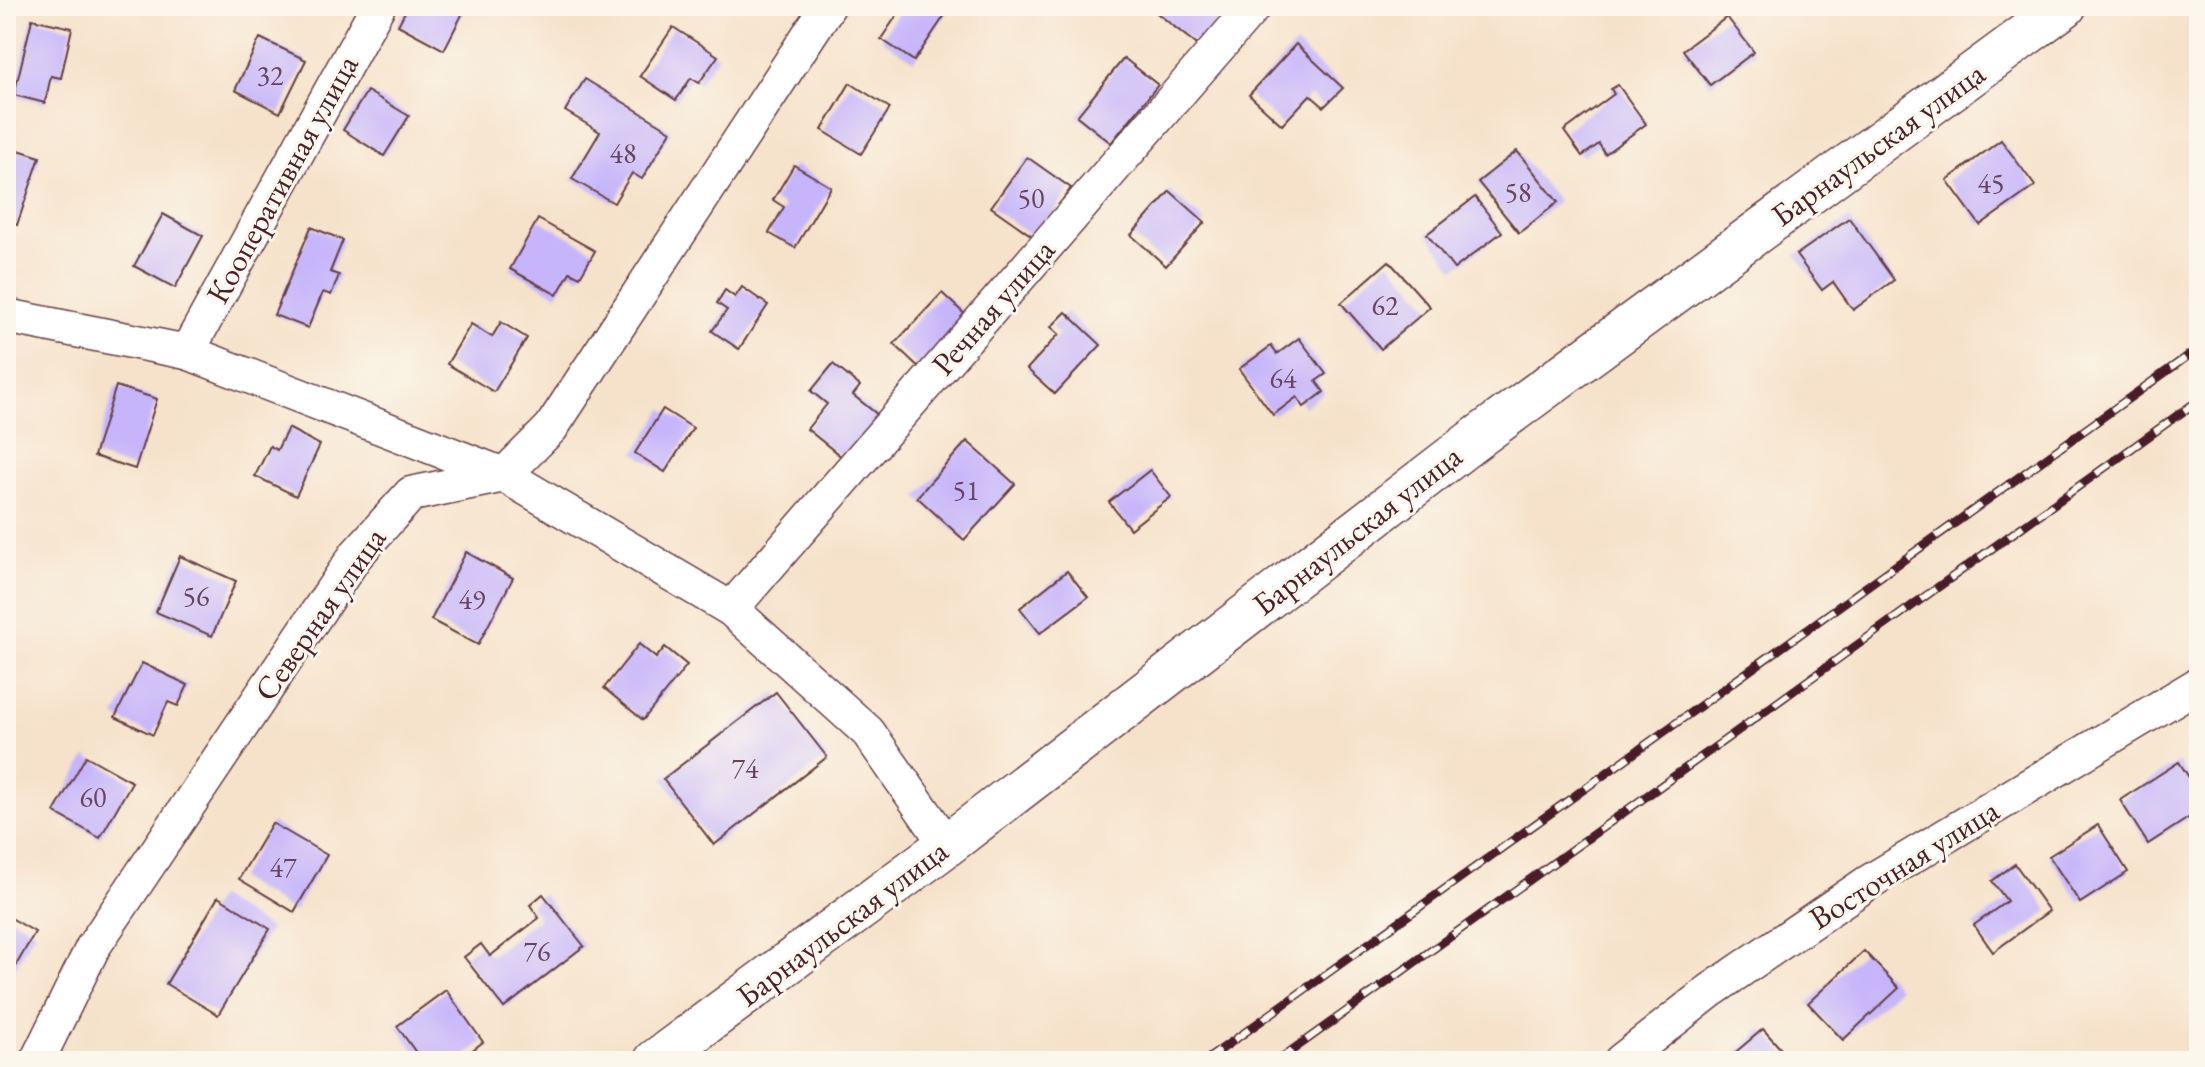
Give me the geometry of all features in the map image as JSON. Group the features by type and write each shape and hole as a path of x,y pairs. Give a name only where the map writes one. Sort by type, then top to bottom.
{"street":[{"name":"Кооперативная улица","path":"187,352 378,6"},
{"path":"504,475 551,428 828,6"},
{"name":"Речная улица","path":"731,609 1254,6"},
{"name":"Барнаульская улица","path":"655,1061 947,845 1470,443 2065,6"},
{"path":"6,316 187,352 504,475 731,609 868,732 947,845"},
{"name":"Северная улица","path":"37,1061 93,947 356,555 411,494 504,475"},
{"name":"Восточная улица","path":"1621,1061 1710,991 1869,882 2199,684"}],"building":[{"path":"408,6 466,7 444,50 398,25"},
{"path":"903,6 951,6 914,61 881,39"},
{"path":"1163,6 1233,6 1200,47 1157,13"},
{"path":"1727,17 1754,52 1710,85 1683,50"},
{"path":"32,19 72,28 61,78 51,76 45,103 14,95"},
{"path":"673,27 718,56 699,83 691,78 676,100 640,76"},
{"path":"260,38 306,60 280,113 235,90"},
{"path":"1296,44 1343,88 1324,107 1310,95 1282,125 1249,95"},
{"path":"1124,58 1158,85 1111,143 1077,116"},
{"path":"585,79 671,131 642,179 632,173 614,203 572,179 600,132 565,111"},
{"path":"850,83 890,108 861,154 822,130"},
{"path":"1618,85 1646,124 1605,154 1599,144 1582,156 1564,131 1614,94 1611,89"},
{"path":"367,91 409,116 384,156 343,130"},
{"path":"2001,140 2035,186 1980,225 1947,180"},
{"path":"6,146 40,157 17,225 6,222"},
{"path":"1517,151 1558,202 1519,233 1478,182"},
{"path":"1027,157 1071,188 1035,238 991,207"},
{"path":"794,165 831,187 795,248 769,233 784,207 773,200"},
{"path":"1170,191 1205,222 1166,266 1131,235"},
{"path":"1475,197 1502,232 1454,269 1427,234"},
{"path":"163,214 203,236 175,288 134,266"},
{"path":"1849,218 1894,280 1853,310 1833,282 1822,290 1796,255"},
{"path":"538,219 595,251 580,277 570,272 557,295 510,269"},
{"path":"311,227 343,240 330,272 339,275 331,295 323,292 308,328 274,315"},
{"path":"1389,261 1430,307 1381,349 1341,303"},
{"path":"742,287 768,305 739,349 712,331 727,310 717,303 725,290 735,297"},
{"path":"942,293 971,320 923,371 894,344"},
{"path":"1066,312 1101,345 1055,394 1027,369 1059,334 1051,327"},
{"path":"501,322 527,338 494,392 447,364 471,324 492,337"},
{"path":"1299,338 1326,374 1316,381 1324,392 1304,407 1297,397 1273,415 1239,369 1271,346 1277,354"},
{"path":"833,364 860,386 853,395 883,419 848,462 807,429 827,404 811,391"},
{"path":"116,386 157,399 135,469 94,456"},
{"path":"663,409 693,428 665,472 635,453"},
{"path":"288,428 320,445 296,496 255,476 270,446 277,450"},
{"path":"967,441 1015,484 964,540 917,497"},
{"path":"1150,470 1171,497 1130,529 1109,502"},
{"path":"466,552 513,578 478,645 431,620"},
{"path":"180,556 236,581 212,636 156,612"},
{"path":"1067,571 1088,597 1040,633 1020,608"},
{"path":"639,644 656,658 665,647 687,665 643,720 604,688"},
{"path":"142,663 188,685 178,706 168,702 153,735 115,717"},
{"path":"776,692 827,757 714,845 663,779"},
{"path":"86,756 132,782 100,838 54,812"},
{"path":"2179,762 2199,793 2199,811 2148,844 2120,800"},
{"path":"272,823 327,855 294,912 239,879"},
{"path":"2098,825 2128,872 2080,903 2049,856"},
{"path":"2015,864 2049,911 1993,952 1974,925 2007,901 1992,881"},
{"path":"543,894 584,946 504,1008 464,957 481,944 490,956 539,918 530,905"},
{"path":"218,897 270,929 218,1015 166,984"},
{"path":"6,915 35,932 6,983"},
{"path":"1864,951 1899,988 1843,1040 1808,1003"},
{"path":"446,990 483,1042 458,1061 422,1061 397,1026"},
{"path":"1763,1029 1788,1057 1783,1061 1725,1061"}],"railway":[{"path":"1205,1061 2199,348"},
{"path":"1277,1061 2199,400"}]}
